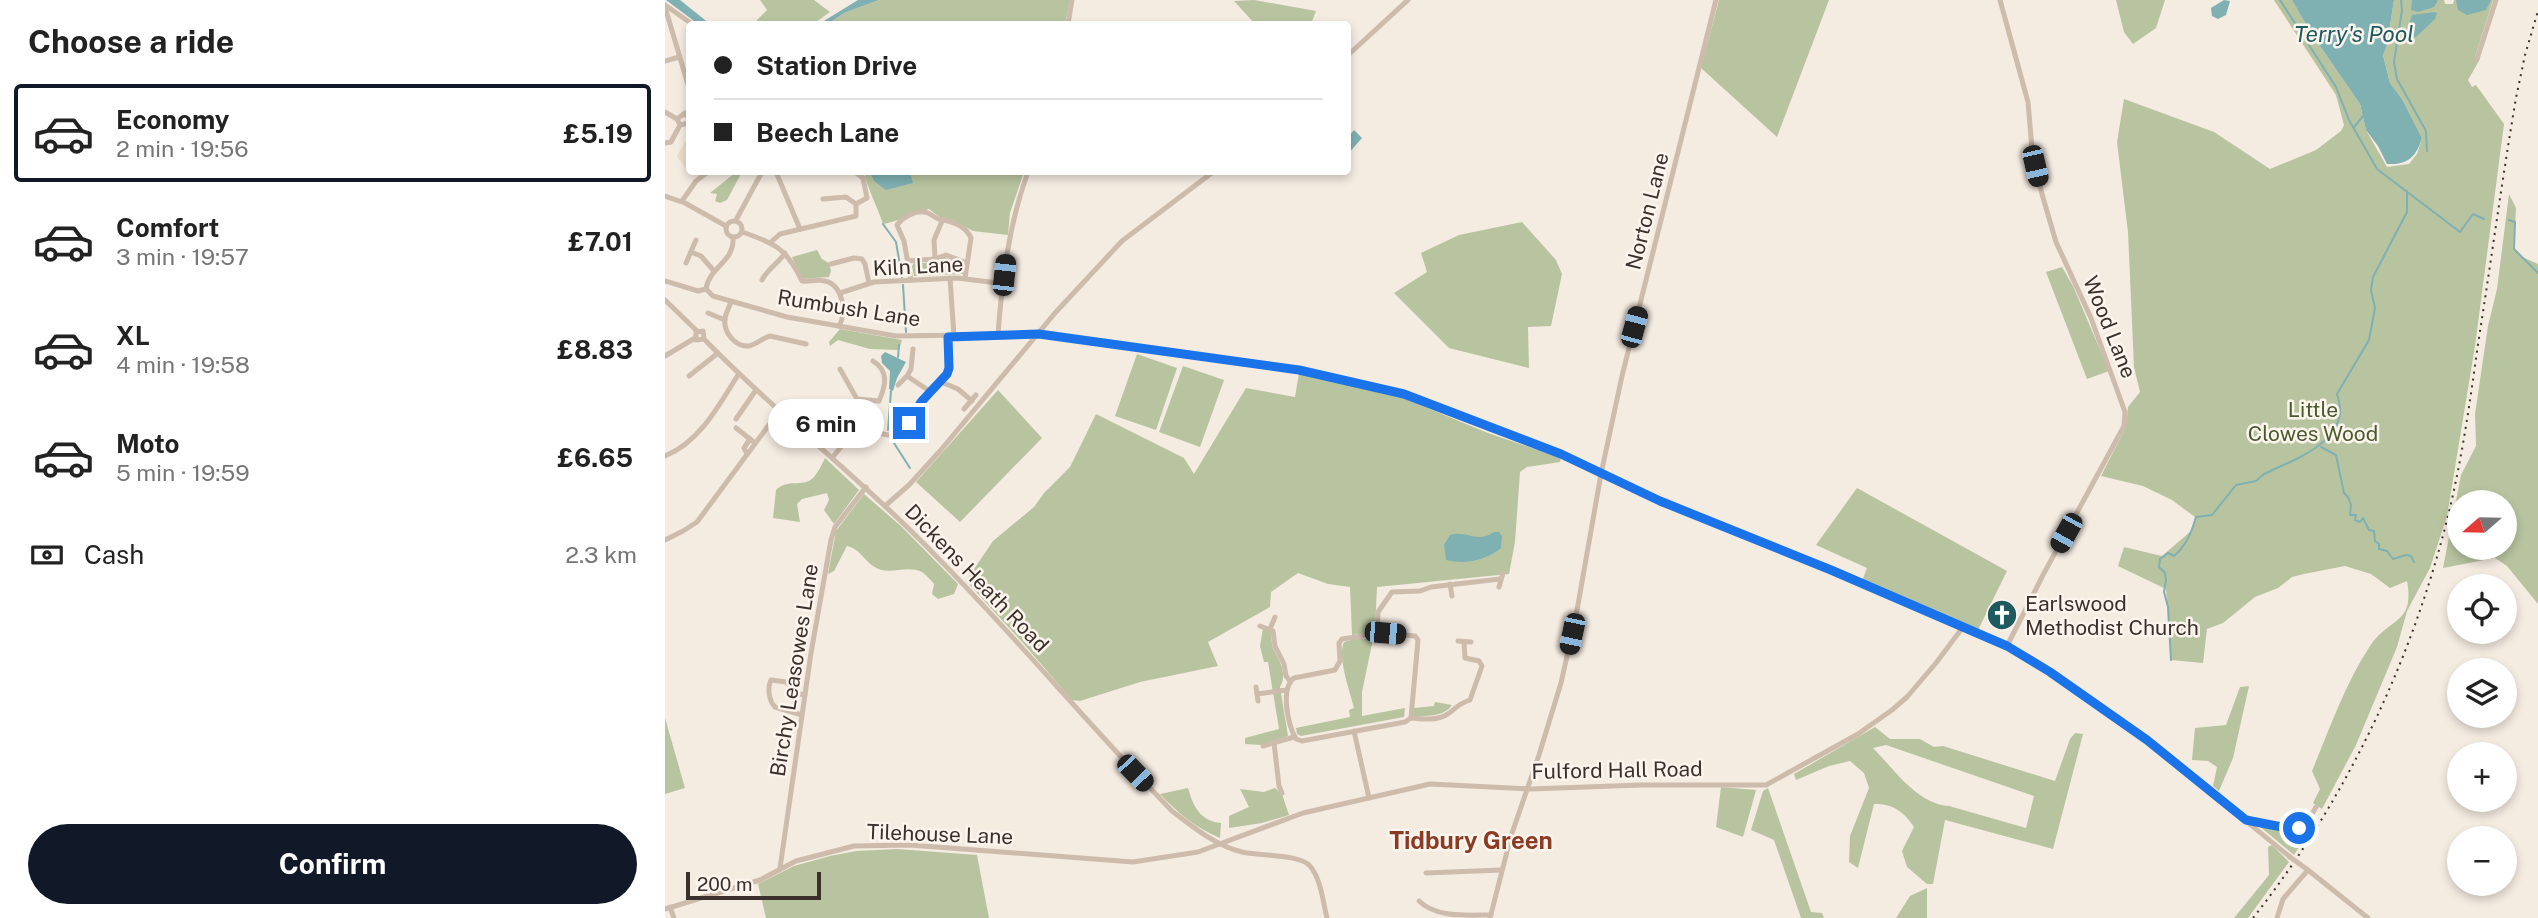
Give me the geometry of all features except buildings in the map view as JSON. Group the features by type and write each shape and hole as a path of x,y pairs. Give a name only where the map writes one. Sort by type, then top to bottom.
{"street":[{"path":"1068,21 1072,0"},
{"path":"1351,52 1408,0"},
{"name":"Norton Lane","path":"1490,917 1501,870 1556,702 1569,652 1601,474 1634,327 1716,0"},
{"name":"Wood Lane","path":"2000,0 2028,102 2033,157 2056,242 2091,318 2125,412 2124,426 2007,646"},
{"path":"2477,59 2495,0"},
{"path":"665,6 688,21"},
{"path":"665,6 686,79"},
{"path":"665,61 679,57"},
{"path":"665,112 679,122"},
{"path":"679,122 686,119"},
{"path":"665,143 671,142 679,122 686,119"},
{"path":"682,201 696,181 704,175"},
{"path":"726,226 736,220 760,175"},
{"path":"777,175 800,229"},
{"path":"856,204 867,198 863,178 859,175"},
{"path":"998,335 1006,253 1017,202 1027,175"},
{"path":"885,506 933,459 1055,313 1122,241 1209,175"},
{"path":"771,242 779,234 852,218 857,214 856,204 846,197 823,199"},
{"path":"667,198 682,201 726,226 733,237 733,251 714,271 707,281 706,289"},
{"path":"911,280 904,241 897,228 899,222 913,213 924,212 942,221 950,220 969,233 971,238 965,278"},
{"path":"736,220 742,232 771,242 785,253 804,284 824,280 834,286 840,293 842,321 839,326"},
{"path":"935,259 934,240 942,221"},
{"path":"733,237 742,232"},
{"path":"685,263 696,240"},
{"path":"691,251 701,256 714,271"},
{"path":"762,281 767,270 779,263 785,253"},
{"path":"908,261 946,256 967,263"},
{"path":"831,264 857,258 868,263 869,283"},
{"name":"Kiln Lane","path":"840,293 869,283 950,278 965,278 998,286 999,275"},
{"path":"853,431 859,429 891,436 912,419 921,402 941,382 949,368 950,278"},
{"name":"Rumbush Lane","path":"665,281 698,291 706,289 713,296 787,317 896,336 1039,334 1299,370 1404,394 1561,454 1601,474 2007,646 2050,672 2147,740 2368,918"},
{"name":"Dickens Heath Road","path":"665,300 696,335 703,331 704,339 738,375 885,506 1006,629 1172,811 1194,829 1221,844 1243,852 1299,860 1308,864 1318,883 1327,918"},
{"path":"731,302 725,320 729,336 745,346 770,336 804,342"},
{"path":"708,313 725,320"},
{"path":"665,356 696,335"},
{"path":"898,385 907,376 913,349"},
{"path":"689,376 718,353"},
{"path":"906,354 913,357"},
{"path":"857,399 879,401 881,398 884,371 873,361"},
{"path":"832,458 853,431 857,399 840,369"},
{"path":"665,456 690,442 720,405 738,375"},
{"path":"907,376 931,393"},
{"path":"941,382 974,398 964,409"},
{"path":"736,419 756,390"},
{"path":"665,540 697,522 747,454 753,441 780,410"},
{"path":"737,428 753,441"},
{"name":"Birchy Leasowes Lane","path":"780,869 805,695 833,533 866,488"},
{"path":"1499,587 1503,573"},
{"path":"1377,635 1378,612 1392,592 1420,592 1431,587 1500,579"},
{"path":"1450,584 1452,596"},
{"path":"1270,629 1275,617"},
{"path":"1260,626 1270,629 1274,635 1275,646 1290,681"},
{"name":"Fulford Hall Road","path":"1221,844 1303,813 1430,784 1528,788 1677,784 1766,785 1858,734 1892,710 1929,672 1963,627"},
{"path":"1294,737 1286,690 1290,681 1335,670 1342,639 1377,635 1415,636 1418,640 1411,718"},
{"path":"1263,746 1294,737 1302,741 1405,722 1411,718 1441,717 1449,714 1456,705 1470,700 1482,666 1479,661 1466,659 1463,655 1465,642"},
{"path":"802,715 775,707 769,698 769,683 771,680 783,681 805,695"},
{"path":"1257,694 1286,690"},
{"path":"1354,731 1369,797"},
{"path":"1274,743 1282,793"},
{"path":"1271,787 1279,786"},
{"path":"2246,820 2299,828 2309,821 2316,807"},
{"name":"Tilehouse Lane","path":"668,908 760,880 796,861 833,850 874,845 910,845 1133,862 1174,857 1221,844"},
{"path":"1426,873 1501,870"},
{"path":"2277,918 2283,899 2308,870"},
{"path":"1419,901 1427,911 1443,917 1490,917"},
{"path":"668,908 674,918"},
{"path":"1423,917 1427,911"}],"green space":[{"path":"760,0 814,0 830,12 817,21 756,21 767,10"},
{"path":"879,0 1070,0 1066,21 832,21 844,13"},
{"path":"1254,0 1316,11 1312,21 1252,21 1234,1"},
{"path":"1719,0 1829,0 1777,137 1701,68"},
{"path":"2116,0 2165,0 2156,28 2133,44 2124,32"},
{"name":"Little Clowes Wood","path":"2274,0 2292,0 2309,30 2360,104 2366,130 2387,167 2409,164 2417,154 2422,138 2402,99 2390,83 2383,54 2387,45 2394,0 2444,0 2445,4 2453,4 2454,0 2493,0 2475,57 2480,59 2468,80 2472,87 2476,85 2504,124 2475,346 2451,490 2447,490 2447,516 2430,568 2407,611 2397,647 2356,745 2322,809 2313,803 2320,789 2312,771 2338,707 2361,661 2377,637 2404,613 2407,606 2407,581 2390,588 2371,574 2345,566 2292,577 2278,588 2255,597 2223,623 2207,629 2203,663 2171,660 2166,589 2118,566 2124,547 2162,556 2191,531 2195,517 2172,500 2143,486 2101,476 2126,427 2128,407 2140,392 2134,367 2128,232 2117,142 2124,99 2214,132 2270,169 2316,150 2341,131 2344,125 2336,95"},
{"path":"732,175 740,175 727,200 720,203 715,201 717,194 710,193"},
{"path":"865,175 1023,175 1010,213 1008,235 973,231 953,220 941,218 929,209 883,224"},
{"path":"2509,194 2516,208 2514,249 2520,256 2538,264 2538,604 2517,578 2517,574 2498,560 2517,560 2517,490 2458,490 2461,475 2476,446 2475,414 2488,326 2497,289"},
{"path":"1522,222 1556,260 1562,274 1551,326 1528,327 1529,368 1449,348 1394,293 1427,272 1421,253 1459,235"},
{"path":"817,250 822,259 829,263 829,277 802,279 792,257"},
{"path":"943,257 962,264 963,274 914,276 914,263 936,263"},
{"path":"2062,267 2073,286 2109,371 2087,379 2046,272"},
{"path":"840,329 902,340 899,350 870,349 838,340 830,346 829,342"},
{"path":"1137,354 1177,368 1156,430 1115,416"},
{"path":"1183,366 1224,380 1200,447 1159,432"},
{"path":"1299,373 1401,397 1488,433 1561,458 1560,462 1527,467 1520,472 1515,542 1509,574 1377,587 1375,630 1373,633 1352,635 1350,587 1328,584 1298,573 1271,592 1270,607 1208,642 1218,666 1140,682 1080,701 1072,700 966,581 993,541 1034,507 1070,467 1096,414 1184,458 1194,474 1246,388 1295,397"},
{"path":"998,390 1042,438 960,522 916,482"},
{"path":"825,458 859,490 834,524 824,510 829,500 827,493 802,499 797,504 800,522 773,518 776,490 785,484 809,481 817,474"},
{"path":"1857,488 2007,571 1978,630 1862,581 1867,568 1816,545"},
{"path":"864,494 902,527 958,584 954,594 938,599 932,594 934,584 922,572 910,569 879,569 855,549 847,546 834,571 828,574 836,531"},
{"path":"2447,547 2447,560 2485,560 2443,568"},
{"path":"1263,628 1270,630 1273,648 1282,667 1280,687 1288,736 1261,745 1245,744 1245,738 1279,729 1268,662 1264,662 1260,646"},
{"path":"1373,639 1362,692 1362,716 1405,708 1404,717 1301,736 1297,734 1296,728 1350,717 1349,710 1354,708 1343,665 1342,648 1344,642"},
{"path":"2249,686 2233,758 2219,791 2213,786 2217,767 2208,761 2192,760 2195,728 2226,725 2240,687"},
{"path":"1435,702 1452,705 1440,714 1413,716 1414,708 1434,706"},
{"path":"665,718 685,788 665,794"},
{"path":"1875,727 1890,739 1920,739 1934,747 1943,746 2055,781 2070,739 2075,733 2083,734 2053,849 1945,820 1933,884 1927,884 1907,867 1902,851 1914,827 1902,813 1887,805 1874,804 1858,868 1849,862 1850,836 1869,788 1864,773 1850,761 1829,766 1796,780 1794,774","holes":["1886,745 2034,796 2026,828 1937,804 1916,792 1873,748"]},
{"path":"1721,787 1756,790 1743,837 1716,827"},
{"path":"1188,788 1199,812 1214,822 1221,823 1220,838 1188,819 1160,794"},
{"path":"1275,788 1282,794 1289,815 1262,823 1229,828 1229,816 1249,807 1240,789 1264,792"},
{"path":"1768,788 1811,912 1822,913 1824,918 1801,918 1774,840 1751,830 1763,791"},
{"path":"2258,825 2293,831 2308,828 2309,831 2294,855"},
{"path":"2272,845 2289,862 2248,918 2234,918 2269,875 2268,847"},
{"path":"897,849 977,855 989,918 766,918 758,884 794,866 830,856 856,851"},
{"path":"1927,888 1927,918 1896,918 1910,896"}],"shaded area":[{"path":"686,142 686,170 677,156"}],"water":[{"path":"666,0 680,0 706,21 694,21"},
{"path":"858,0 879,0 844,13 832,21 824,21"},
{"path":"2224,0 2230,1 2226,15 2218,19 2212,16 2211,8"},
{"name":"Terry's Pool","path":"2292,0 2394,0 2383,55 2390,83 2402,99 2422,138 2414,155 2406,161 2387,164 2366,130 2360,104 2309,30"},
{"path":"2412,0 2438,0 2434,7 2418,12 2411,10"},
{"path":"2456,0 2491,0 2486,10 2467,15 2458,10"},
{"path":"2437,13 2435,19 2416,37 2406,35 2412,15"},
{"path":"1354,130 1362,138 1351,151 1351,134"},
{"path":"871,175 911,175 913,183 886,190 874,181"},
{"path":"885,352 906,362 893,391 889,389 890,371 882,363 881,356"},
{"path":"1499,532 1502,536 1501,548 1495,552 1468,562 1446,560 1444,545 1450,535 1482,537"}],"waterway":[{"path":"2280,0 2336,87 2349,120 2377,169 2460,232 2473,214 2484,219"},
{"path":"2401,0 2402,10 2394,62 2397,79 2426,131 2427,151"},
{"path":"2354,127 2363,116"},
{"path":"2171,660 2168,607 2164,592 2166,580 2165,573 2159,567 2160,559 2168,553 2174,556 2188,538 2196,517 2212,515 2236,485 2256,481 2264,474 2319,446 2330,436 2337,424 2340,410 2337,394 2369,340 2375,308 2371,290 2373,277 2407,212 2407,191"},
{"path":"2509,220 2515,222 2514,249 2538,273"},
{"path":"883,224 896,242 902,277"},
{"path":"903,285 906,332"},
{"path":"898,357 899,345"},
{"path":"888,430 891,391"},
{"path":"892,440 910,468"},
{"path":"2321,447 2336,455 2344,493 2351,505 2350,515 2356,515 2355,520 2360,522 2363,518 2369,530 2374,531 2379,549 2387,551 2393,559 2411,556 2414,562"}],"railway":[{"path":"2253,918 2318,826 2372,727 2395,676 2433,570 2462,452 2516,98 2538,11"}],"place":[{"name":"Earlswood Methodist Church","path":"2002,615"}],"district":[{"name":"Tidbury Green","path":"1471,840"}],"route":[{"path":"909,423 921,402 947,374 950,347 948,337 1039,334 1299,370 1404,394 1561,454 1660,501 1831,570 2007,646 2050,672 2147,740 2246,820 2299,828"}]}
